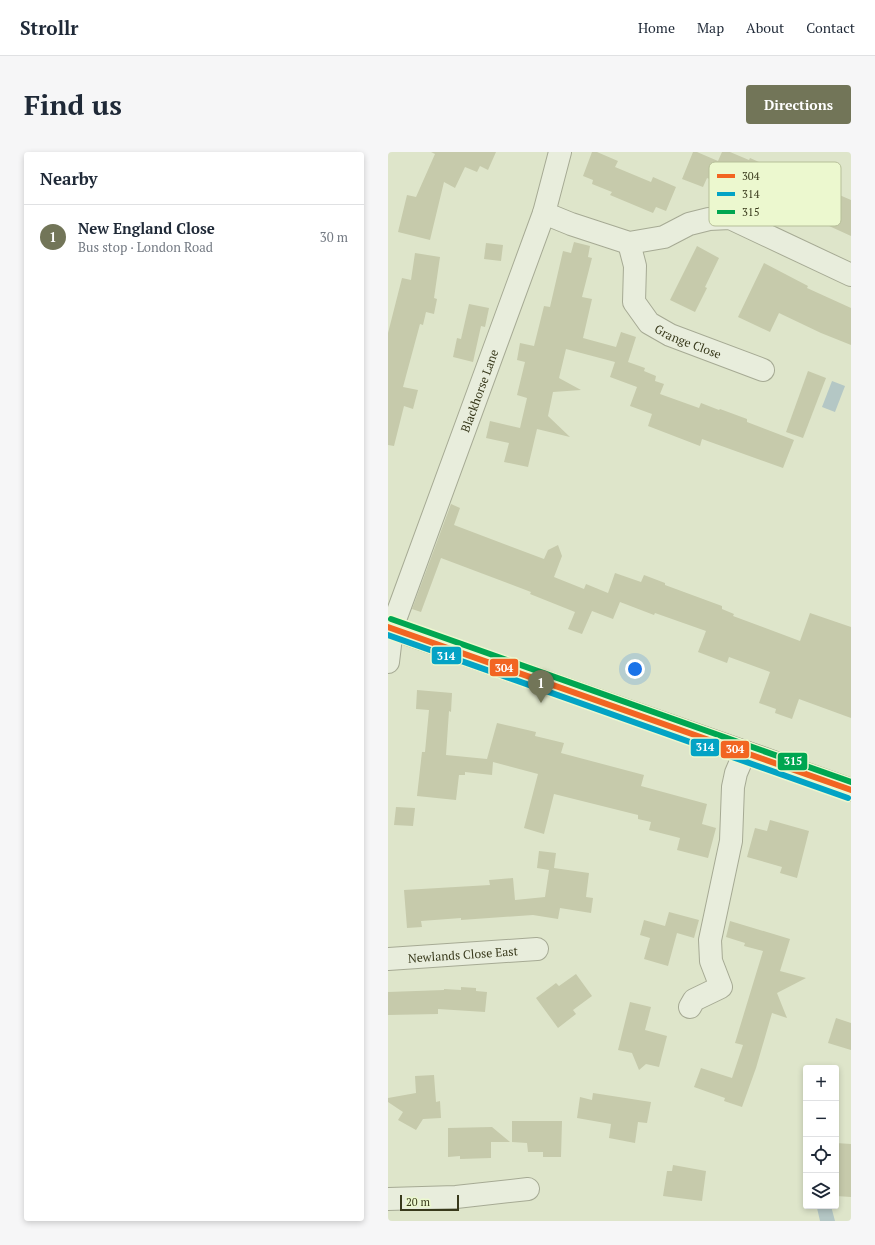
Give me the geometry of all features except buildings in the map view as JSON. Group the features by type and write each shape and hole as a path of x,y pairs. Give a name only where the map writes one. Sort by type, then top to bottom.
{"main road":[{"path":"390,627 851,790"}],"street":[{"name":"Blackhorse Lane","path":"388,662 390,627 544,213 560,152"},
{"path":"544,213 571,224 630,243 664,237 689,224 709,219"},
{"path":"747,226 851,275"},
{"name":"Grange Close","path":"630,243 635,266 634,302 648,323 670,336 763,370"},
{"path":"690,1007 694,1000 721,987 711,961 710,940 730,841 733,787 736,773 745,752"},
{"name":"Newlands Close East","path":"388,959 537,948"},
{"path":"388,1200 456,1197 528,1189"}],"shaded area":[{"path":"832,381 845,386 835,412 822,407"},
{"path":"817,1209 832,1209 835,1221 820,1221"}],"transit line":[{"name":"315","path":"391,619 851,782"},
{"name":"304","path":"388,627 851,790"},
{"name":"314","path":"388,635 848,798"}],"place":[{"name":"New England Close","path":"541,703"}]}
